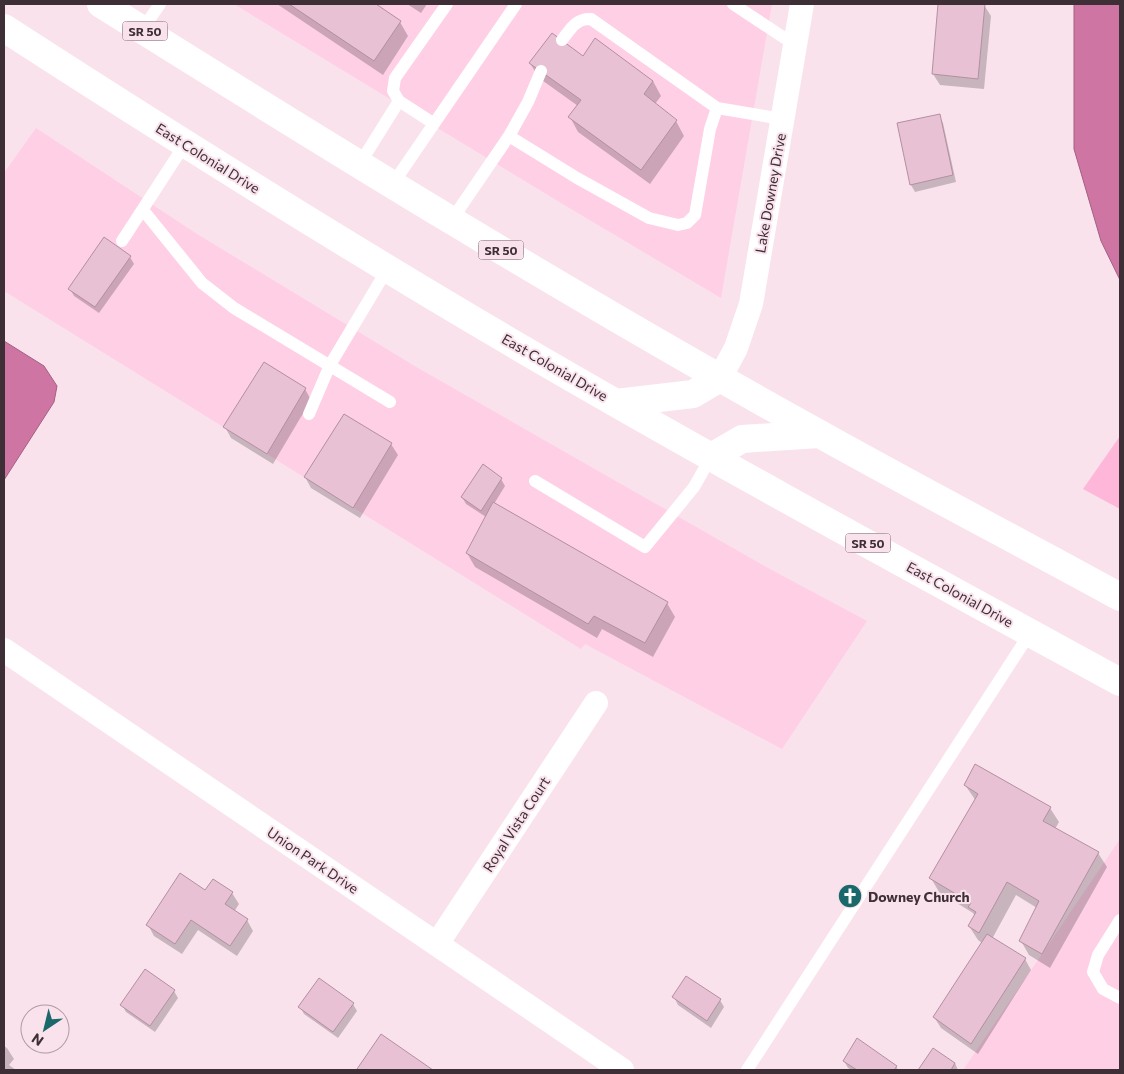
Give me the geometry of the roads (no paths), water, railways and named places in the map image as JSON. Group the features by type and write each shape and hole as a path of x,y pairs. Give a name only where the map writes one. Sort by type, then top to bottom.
{"highway":[{"name":"SR 50","path":"101,4 451,221 720,378 818,434 1120,597"},
{"name":"East Colonial Drive","path":"4,28 185,144 388,268 616,403 1120,682"},
{"path":"616,403 693,394 720,378"},
{"path":"712,457 742,439 818,434"}],"street":[{"name":"Lake Downey Drive","path":"720,378 736,348 751,304 802,4"},
{"name":"Union Park Drive","path":"4,650 622,1070"},
{"name":"Royal Vista Court","path":"437,944 596,703"}],"lane":[{"path":"142,30 160,4"},
{"path":"433,123 399,101 393,91 395,78 447,4"},
{"path":"392,185 516,4"},
{"path":"733,4 795,45"},
{"path":"562,40 576,22 591,19 717,108 782,119"},
{"path":"451,221 509,136 528,102 541,71"},
{"path":"359,164 399,101"},
{"path":"509,136 577,178 649,218 678,225 687,223 695,215 710,129 717,108"},
{"path":"122,241 185,144"},
{"path":"143,210 202,283 234,308 390,402"},
{"path":"309,414 330,365 388,268"},
{"path":"535,481 645,547 694,487 712,457"},
{"path":"747,1070 1030,633"},
{"path":"1120,920 1098,955 1093,972 1103,989 1120,998"}],"place":[{"name":"Downey Church","path":"850,896"}]}
